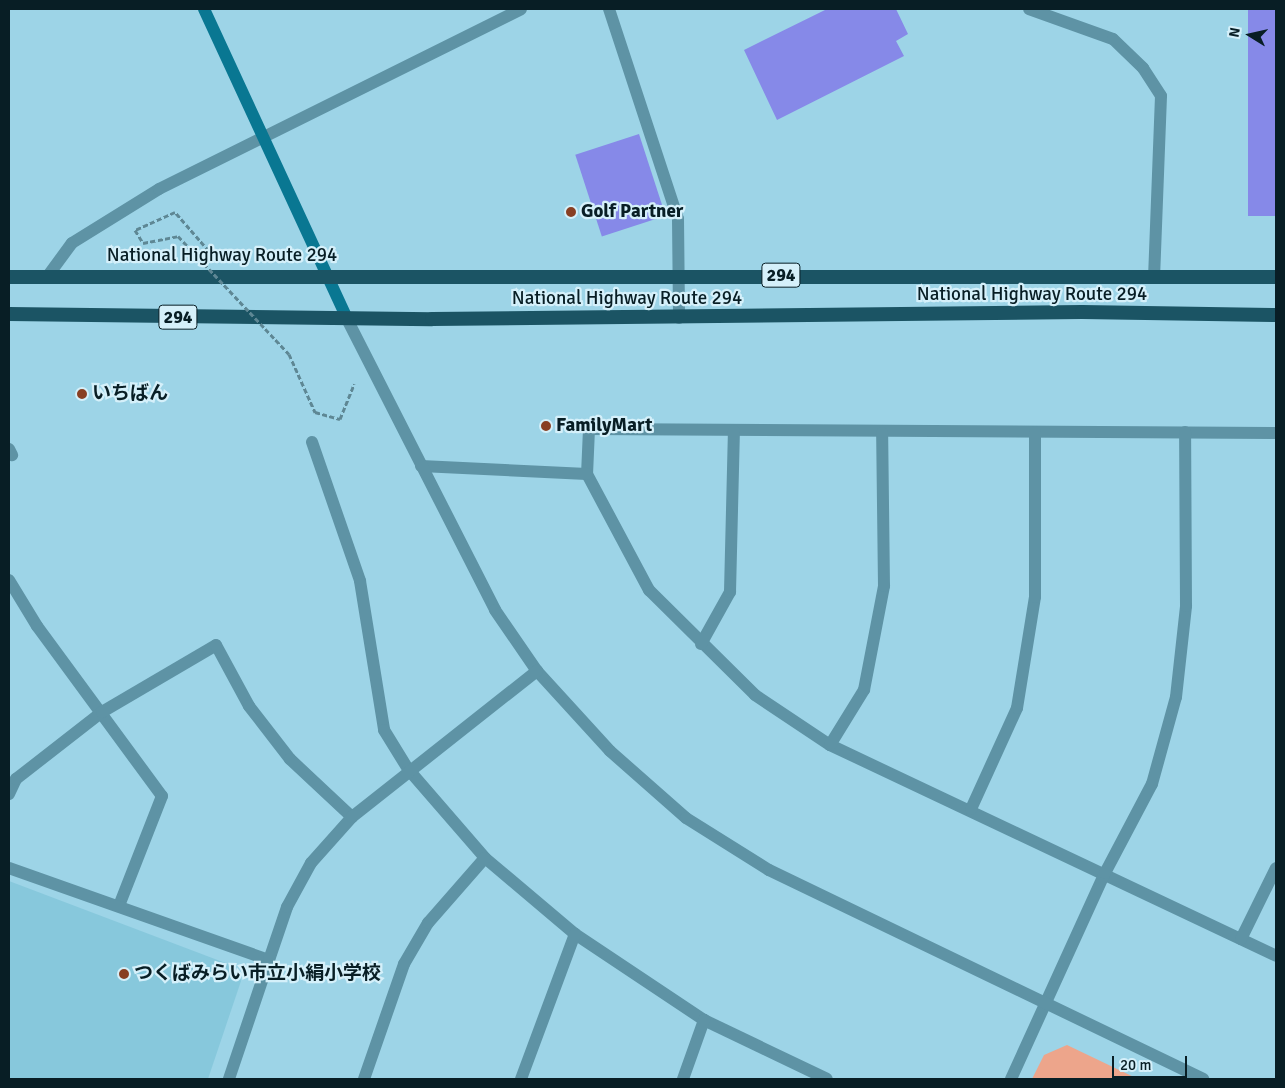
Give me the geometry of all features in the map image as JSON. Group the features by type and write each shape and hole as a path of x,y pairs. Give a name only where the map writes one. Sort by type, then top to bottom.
{"highway":[{"name":"National Highway Route 294","path":"9,277 326,274 1276,277"},
{"name":"National Highway Route 294","path":"9,314 346,319 678,318 1082,312 1276,315"}],"main road":[{"path":"204,9 263,134 346,319"}],"street":[{"path":"47,277 72,243 263,134 521,9"},
{"path":"609,9 678,219 678,318"},
{"path":"1029,9 1113,39 1143,68 1161,96 1154,276"},
{"path":"346,319 495,610 537,671 610,751 686,818 769,870 1203,1079"},
{"path":"1276,433 1035,432 882,434 589,429 587,474 649,590 700,644 756,695 830,745 971,809 1276,956"},
{"path":"700,644 730,592 734,431"},
{"path":"971,809 1017,708 1035,597 1035,432"},
{"path":"1011,1079 1047,1004 1105,873 1152,784 1176,697 1186,606 1185,432"},
{"path":"830,745 864,690 884,586 882,434"},
{"path":"312,442 360,581 384,730 408,769 485,858 574,934 704,1020 827,1079"},
{"path":"421,466 587,474"},
{"path":"9,580 37,626 162,796 119,906"},
{"path":"9,794 16,779 102,712 216,645 249,706 290,759 352,817"},
{"path":"229,1079 287,907 311,863 352,817 408,769 537,671"},
{"path":"364,1079 404,964 428,923 485,858"},
{"path":"9,868 270,960"},
{"path":"1241,939 1276,868"},
{"path":"521,1079 574,934"},
{"path":"683,1079 704,1020"}],"path":[{"path":"210,251 175,212 135,230 143,243 178,236 289,354 315,412 340,418 354,384"}],"shaded area":[{"name":"つくばみらい市立小絹小学校","path":"9,881 236,967 241,981 208,1079 9,1079"},
{"path":"1067,1045 1138,1079 1032,1079 1044,1055"}],"building":[{"path":"827,9 896,9 908,34 896,41 904,56 777,120 744,50"},
{"path":"1248,9 1276,9 1276,216 1248,216"},
{"path":"639,134 666,216 602,236 575,155"}],"place":[{"name":"Golf Partner","path":"571,212"},
{"name":"いちばん","path":"82,394"},
{"name":"FamilyMart","path":"546,426"},
{"name":"つくばみらい市立小絹小学校","path":"124,974"}]}
